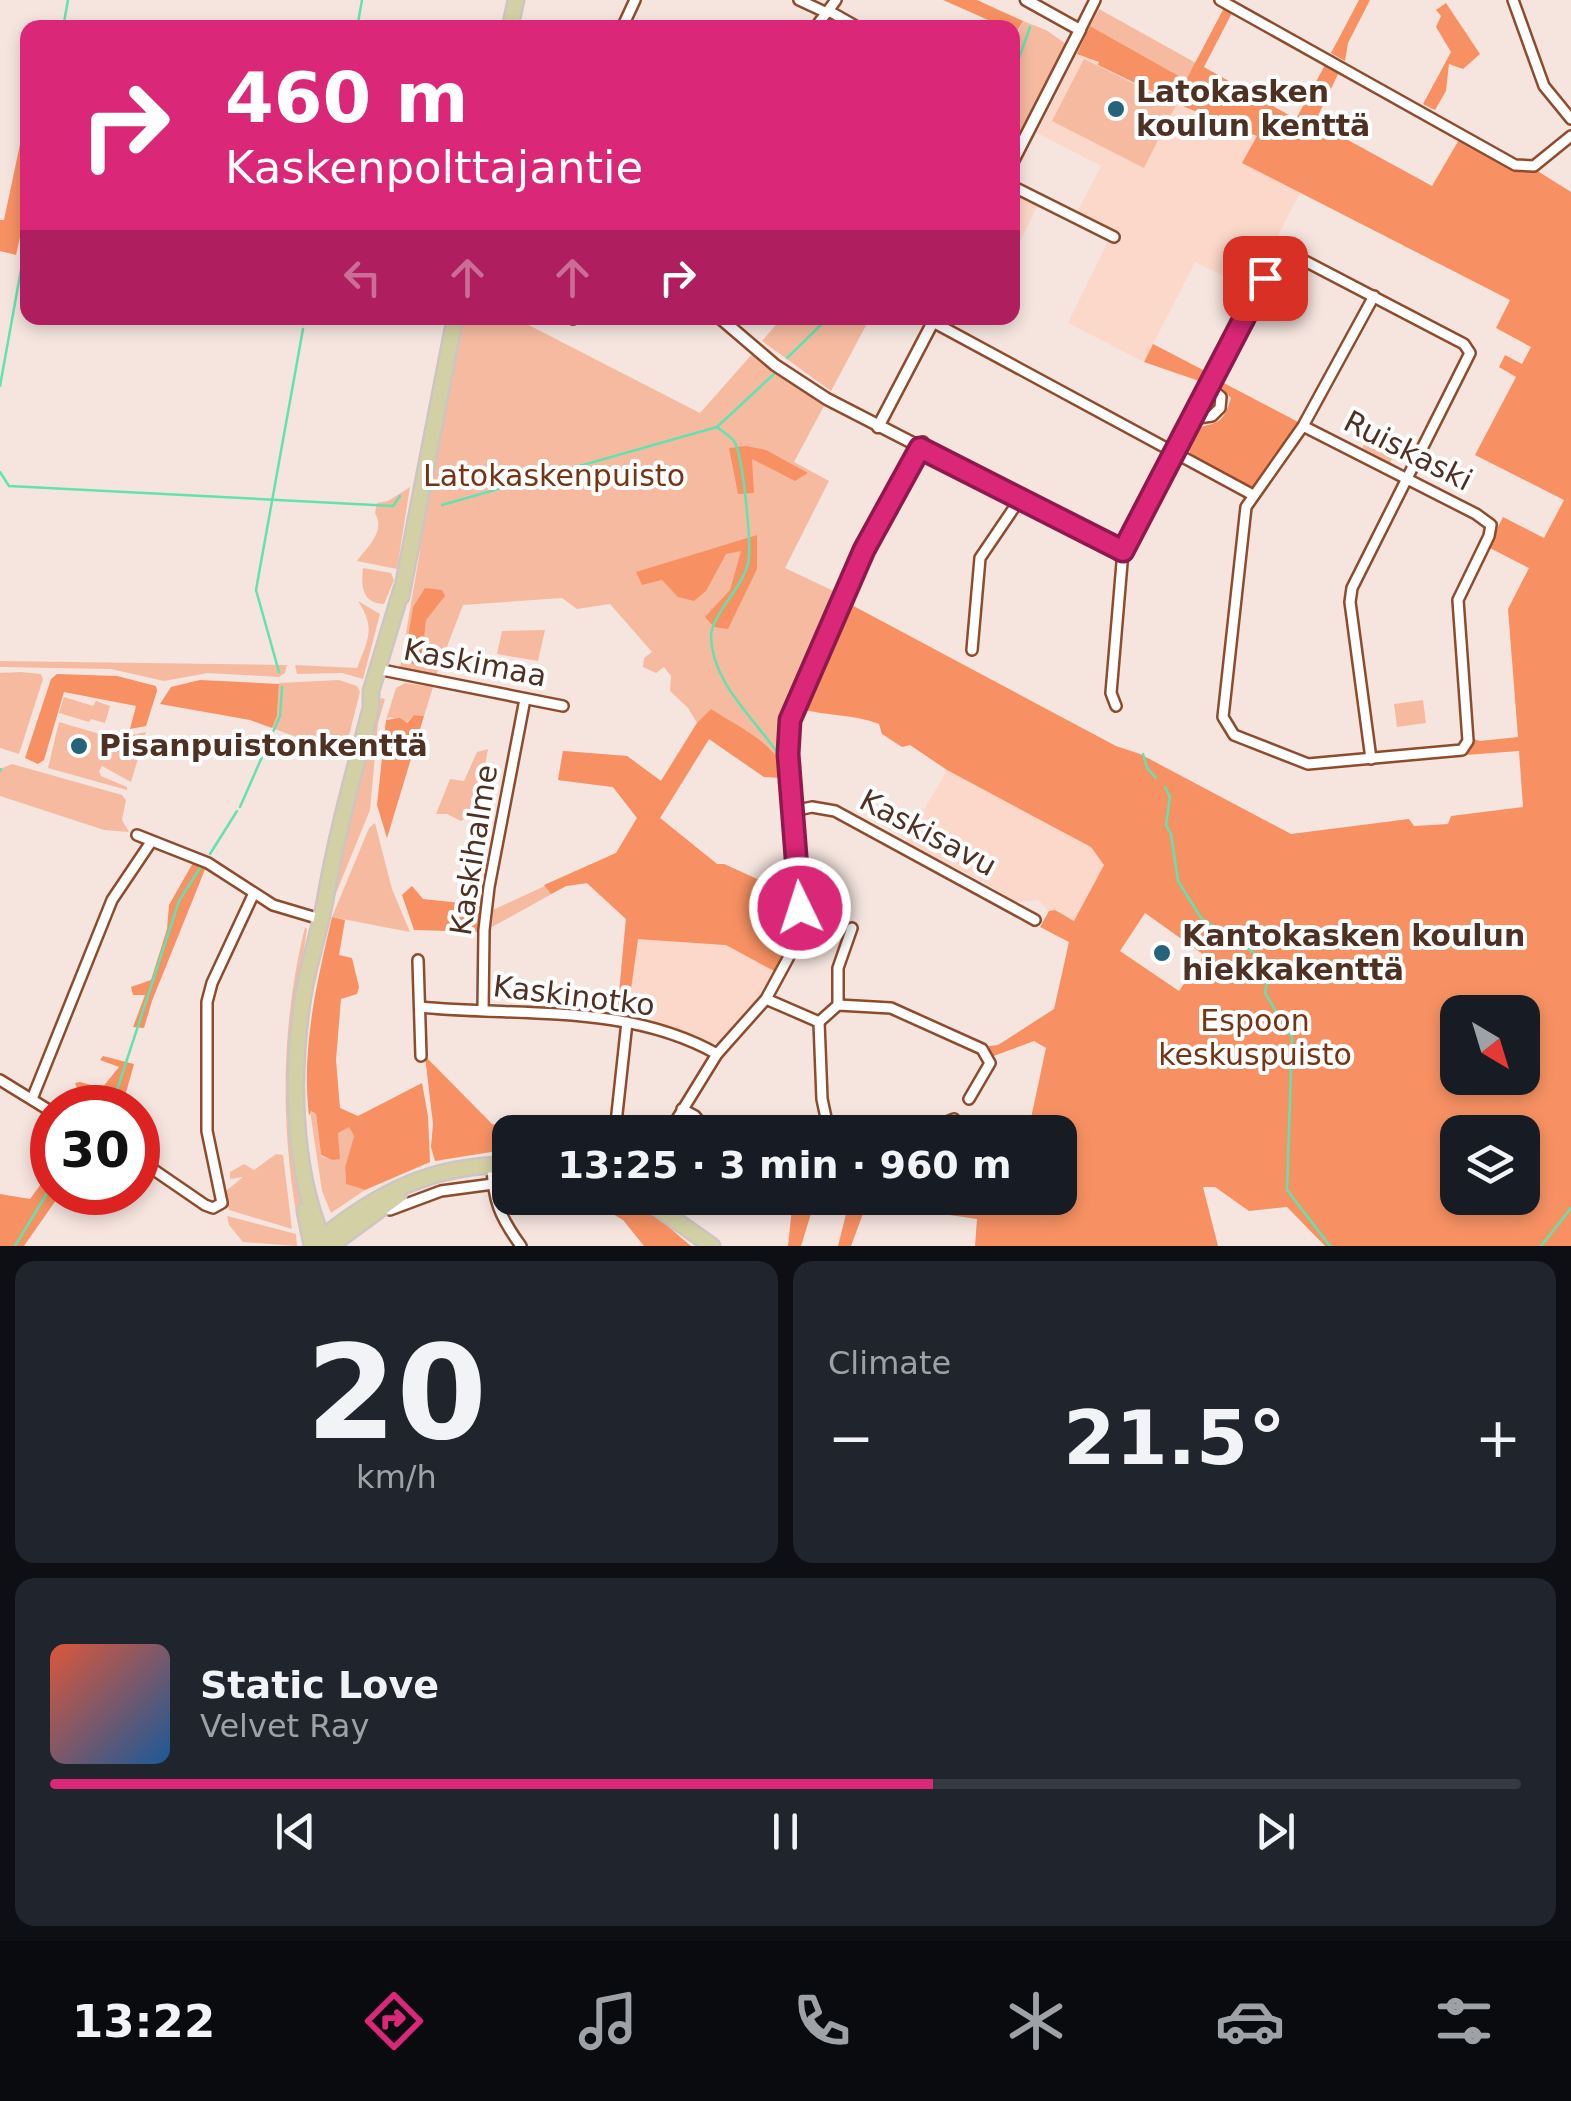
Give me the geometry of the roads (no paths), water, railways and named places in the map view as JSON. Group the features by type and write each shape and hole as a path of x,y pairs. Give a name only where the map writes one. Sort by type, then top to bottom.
{"main road":[{"path":"453,325 402,588 300,974 290,1082 291,1124 320,1244 354,1212 399,1186 436,1175 492,1174"},
{"path":"668,1215 712,1246"}],"street":[{"path":"800,0 844,20"},
{"path":"822,20 836,0"},
{"path":"1026,0 1080,30"},
{"path":"1020,148 1095,0"},
{"path":"1513,0 1544,86 1571,119"},
{"path":"1227,2 1515,165 1534,166 1571,136"},
{"path":"1020,190 1114,236"},
{"path":"1282,250 1374,296 1464,344 1470,358 1357,575 1351,595 1371,759 1308,764 1234,734 1224,721 1243,528 1253,495 1303,426 1374,296"},
{"path":"1116,706 1111,692 1123,551 1266,275"},
{"path":"729,325 806,386 1123,551"},
{"path":"878,426 931,325"},
{"path":"943,325 1253,495"},
{"path":"1191,419 1212,416 1220,408 1221,397 1208,386"},
{"name":"Ruiskaski","path":"1303,426 1489,522 1490,536 1458,600 1468,741 1462,750 1371,759"},
{"path":"679,1115 717,1054 766,999 792,950 800,908 788,754 790,720 864,550 921,445"},
{"path":"972,650 980,558 1020,499"},
{"name":"Kaskimaa","path":"381,670 563,706"},
{"name":"Kaskihalme","path":"483,1010 486,911 525,698"},
{"name":"Kaskisavu","path":"793,811 835,811 1036,920"},
{"path":"137,835 194,856 283,909 316,918"},
{"path":"38,1085 112,900 151,842"},
{"path":"160,1173 206,1205 219,1206 223,1197 207,1132 207,1002 254,893"},
{"path":"800,908 822,915"},
{"path":"838,1006 838,968 852,928"},
{"path":"418,960 421,1056"},
{"path":"766,999 818,1022"},
{"path":"818,1022 838,1006 891,1008 982,1048 990,1064 969,1099"},
{"name":"Kaskinotko","path":"420,1007 626,1022 674,1034 717,1054"},
{"path":"616,1115 626,1022"},
{"path":"818,1022 825,1115"},
{"path":"0,1080 30,1099"},
{"path":"682,1109 693,1115"},
{"path":"384,1213 492,1174"},
{"path":"500,1215 521,1246"}],"waterway":[{"path":"64,20 68,0"},
{"path":"358,20 362,0"},
{"path":"1020,55 1030,27"},
{"path":"0,386 20,275"},
{"path":"787,358 821,325"},
{"path":"279,672 256,590 303,329"},
{"path":"442,505 717,427 774,374"},
{"path":"717,427 732,439 741,463 749,553 745,572 712,628 713,654 736,700 779,755"},
{"path":"0,472 9,486 393,506 400,496"},
{"path":"240,807 280,716 282,687"},
{"path":"1143,754 1147,768 1156,778"},
{"path":"1165,787 1170,797 1166,825 1171,834 1178,881 1201,918 1254,953 1267,981 1265,993 1292,1038 1287,1190 1330,1246"},
{"path":"210,854 237,811"},
{"path":"119,1085 179,901 200,868"},
{"path":"1541,1246 1571,1208"},
{"path":"15,1246 34,1215"}],"place":[{"name":"Latokasken koulun kenttä","path":"1116,109"},
{"name":"Pisanpuistonkenttä","path":"79,746"},
{"name":"Kantokasken koulun hiekkakenttä","path":"1162,953"}],"park label":[{"name":"Latokaskenpuisto","path":"554,476"},
{"name":"Espoon keskuspuisto","path":"1255,1038"}]}
